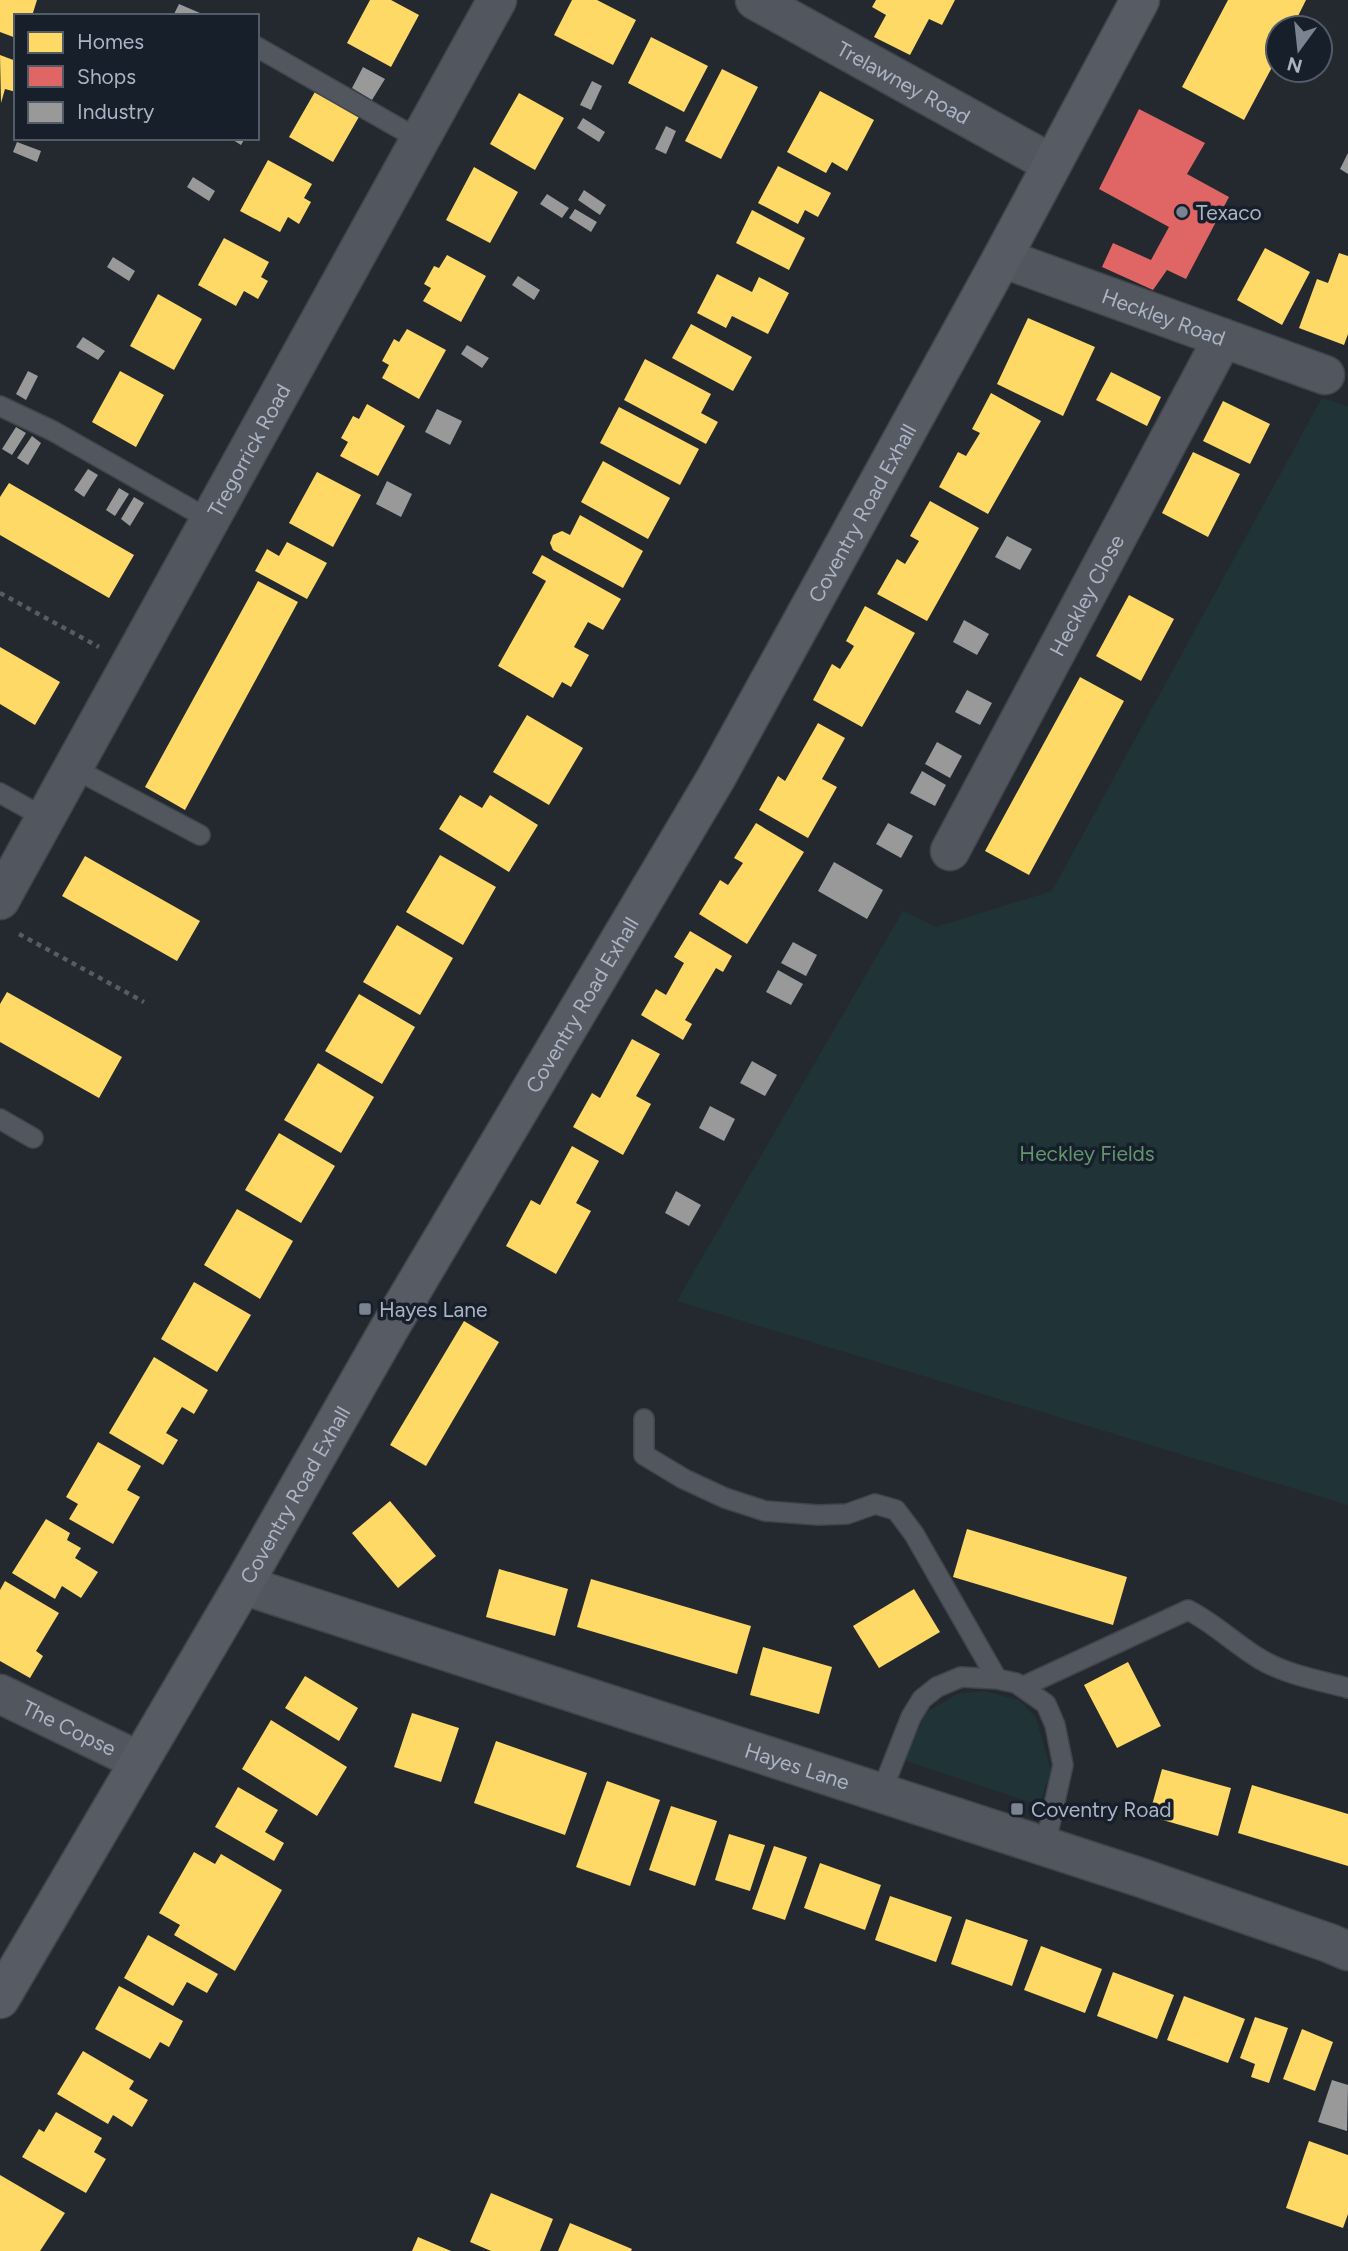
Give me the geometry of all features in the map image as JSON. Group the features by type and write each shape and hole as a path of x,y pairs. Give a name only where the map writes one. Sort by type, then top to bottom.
{"main road":[{"name":"Coventry Road Exhall","path":"0,1999 243,1585 396,1317 716,778 1002,258 1140,0"}],"street":[{"name":"Tregorrick Road","path":"6,915 45,818 497,0"},
{"name":"Trelawney Road","path":"755,0 1052,164"},
{"name":"Heckley Road","path":"1002,258 1325,375"},
{"name":"Heckley Close","path":"950,851 1223,338"},
{"name":"Hayes Lane","path":"243,1585 1045,1846 1329,1942 1348,1951"},
{"name":"The Copse","path":"0,1694 139,1761"}],"lane":[{"path":"259,48 420,140"},
{"path":"0,406 53,431 210,520"},
{"path":"72,768 200,835"},
{"path":"0,793 45,818"},
{"path":"0,1119 33,1138"},
{"path":"645,1419 644,1455 684,1479 725,1498 765,1511 818,1515 847,1514 875,1504 896,1510 914,1534 997,1679"},
{"path":"1022,1687 1188,1610 1206,1619 1261,1659 1306,1678 1348,1688"},
{"path":"881,1793 901,1738 922,1699 937,1687 961,1677 1016,1683 1046,1704 1055,1725 1063,1765 1045,1846"}],"path":[{"path":"0,593 130,665"},
{"path":"6,915 144,1002"}],"green space":[{"name":"Heckley Fields","path":"1322,398 1348,406 1348,1505 677,1301 903,911 936,927 1052,891"},
{"path":"983,1691 1019,1700 1036,1718 1051,1771 1039,1805 903,1760 927,1712 957,1694"}],"building: Homes":[{"path":"0,0 37,0 33,14 14,14 14,37 0,32"},
{"path":"370,0 391,0 419,15 391,67 347,43"},
{"path":"572,0 597,0 636,20 613,65 554,35"},
{"path":"876,0 955,0 942,25 929,19 910,55 874,37 886,15 872,7"},
{"path":"1228,0 1306,0 1299,14 1264,14 1264,82 1244,120 1182,87"},
{"path":"651,37 708,66 684,112 628,83"},
{"path":"0,55 14,60 14,91 5,89 1,103"},
{"path":"722,69 758,87 721,159 685,141"},
{"path":"316,90 360,115 333,162 289,137"},
{"path":"820,91 874,120 847,171 832,162 826,173 787,152"},
{"path":"519,93 564,118 535,170 490,144"},
{"path":"268,160 312,184 304,198 311,202 299,224 288,217 280,232 240,211"},
{"path":"778,166 831,193 818,217 805,210 798,224 758,203"},
{"path":"474,167 518,192 490,243 446,220"},
{"path":"752,210 805,238 789,270 736,243"},
{"path":"224,238 269,262 261,277 268,281 258,299 244,291 236,306 198,285"},
{"path":"1265,248 1310,272 1282,325 1237,300"},
{"path":"1339,253 1348,256 1348,334 1344,345 1299,328 1317,279 1328,283"},
{"path":"447,255 486,276 461,322 423,301 431,288 424,284 434,266 439,268"},
{"path":"717,274 752,292 759,277 789,293 768,334 732,316 726,328 697,313"},
{"path":"158,294 202,319 174,370 130,346"},
{"path":"1028,318 1095,347 1063,416 997,384"},
{"path":"691,324 752,357 733,391 672,358"},
{"path":"407,329 446,350 419,399 382,378 389,365 382,361 394,339 399,342"},
{"path":"645,359 711,394 701,413 718,422 706,444 624,400"},
{"path":"120,371 164,395 136,447 92,422"},
{"path":"1111,372 1161,397 1147,426 1096,400"},
{"path":"991,393 1041,421 988,514 939,487 958,452 966,456 980,433 972,429"},
{"path":"1223,401 1270,424 1250,464 1203,441"},
{"path":"367,404 405,426 378,476 340,456 348,442 341,438 353,416 359,419"},
{"path":"619,407 699,449 680,485 600,443"},
{"path":"1193,452 1240,474 1208,537 1162,513"},
{"path":"603,461 670,498 648,539 581,502"},
{"path":"317,472 361,495 333,547 289,523"},
{"path":"9,483 134,555 109,598 0,535 0,497"},
{"path":"930,501 979,528 927,621 877,594 897,559 905,564 919,541 910,536"},
{"path":"580,515 643,551 623,588 553,550 550,543 553,535 562,531 570,535"},
{"path":"287,542 327,563 307,599 255,571 267,549 279,556"},
{"path":"542,555 621,599 603,630 588,622 574,647 589,655 571,687 562,682 553,698 498,666 546,581 532,573"},
{"path":"258,581 298,602 185,810 145,787"},
{"path":"1129,595 1174,619 1141,681 1096,656"},
{"path":"865,606 915,633 862,727 813,700 832,664 840,669 854,646 846,641"},
{"path":"0,647 60,682 35,725 0,704"},
{"path":"1080,677 1124,701 1029,875 985,851"},
{"path":"527,715 583,748 549,805 493,772"},
{"path":"818,723 845,738 822,779 837,787 808,838 759,810 778,776 785,781"},
{"path":"460,795 482,808 490,795 538,825 509,872 439,829"},
{"path":"756,823 804,852 747,944 699,914 720,880 728,885 743,863 734,858"},
{"path":"440,855 496,887 463,945 406,912"},
{"path":"85,856 200,921 177,961 62,896"},
{"path":"397,925 453,958 420,1015 363,982"},
{"path":"690,931 732,956 723,972 716,968 685,1020 692,1024 683,1040 641,1015 656,989 666,995 684,963 674,957"},
{"path":"7,992 122,1057 99,1098 0,1042 0,1004"},
{"path":"359,994 415,1027 382,1084 325,1051"},
{"path":"632,1039 660,1054 636,1096 651,1104 623,1155 573,1127 592,1093 600,1098"},
{"path":"318,1063 374,1097 341,1153 284,1120"},
{"path":"279,1133 335,1166 301,1223 245,1190"},
{"path":"572,1146 599,1161 576,1203 591,1211 556,1274 506,1246 531,1200 540,1205"},
{"path":"237,1209 293,1241 260,1299 204,1265"},
{"path":"194,1282 251,1315 217,1372 161,1339"},
{"path":"464,1321 499,1342 426,1466 390,1445"},
{"path":"154,1357 208,1390 194,1414 182,1407 166,1433 178,1440 163,1465 109,1433"},
{"path":"98,1442 141,1466 127,1490 140,1497 113,1544 69,1519 78,1504 66,1497"},
{"path":"390,1501 436,1556 398,1588 352,1533"},
{"path":"46,1519 70,1533 67,1540 81,1548 75,1558 98,1572 81,1598 62,1586 55,1599 12,1573"},
{"path":"967,1529 1127,1577 1113,1625 953,1577"},
{"path":"499,1569 568,1589 555,1636 486,1617"},
{"path":"591,1579 751,1626 737,1674 577,1627"},
{"path":"5,1581 59,1613 36,1651 43,1656 30,1678 0,1661 0,1590"},
{"path":"914,1589 940,1632 879,1668 853,1626"},
{"path":"763,1647 832,1667 819,1714 750,1695"},
{"path":"1128,1662 1161,1726 1117,1748 1084,1685"},
{"path":"305,1676 358,1708 339,1741 285,1708"},
{"path":"412,1713 459,1728 441,1782 394,1767"},
{"path":"271,1720 347,1767 317,1816 242,1769"},
{"path":"496,1741 587,1773 565,1835 474,1803"},
{"path":"1162,1769 1231,1788 1218,1836 1149,1816"},
{"path":"607,1781 660,1800 630,1886 576,1867"},
{"path":"1252,1785 1348,1814 1348,1866 1238,1833"},
{"path":"238,1787 278,1810 265,1832 284,1843 274,1861 215,1827"},
{"path":"671,1806 717,1821 695,1886 649,1870"},
{"path":"729,1834 765,1845 750,1891 715,1880"},
{"path":"774,1846 807,1857 785,1920 752,1909"},
{"path":"194,1852 215,1864 221,1854 282,1890 235,1971 174,1935 180,1925 159,1913"},
{"path":"820,1863 881,1885 865,1930 804,1908"},
{"path":"890,1896 952,1917 936,1962 875,1940"},
{"path":"966,1919 1028,1940 1012,1986 951,1964"},
{"path":"148,1935 218,1974 207,1993 187,1982 173,2006 124,1978"},
{"path":"1041,1946 1102,1969 1085,2013 1024,1990"},
{"path":"1113,1972 1174,1995 1157,2039 1097,2016"},
{"path":"119,1986 183,2021 169,2047 160,2042 150,2059 95,2029"},
{"path":"1184,1996 1245,2019 1228,2063 1167,2040"},
{"path":"1255,2017 1288,2028 1269,2083 1251,2077 1255,2064 1240,2058"},
{"path":"1302,2029 1333,2042 1315,2091 1283,2079"},
{"path":"83,2051 134,2081 129,2089 148,2100 132,2127 113,2115 108,2124 57,2094"},
{"path":"56,2112 102,2138 94,2152 106,2159 86,2193 22,2157 39,2129 44,2132"},
{"path":"1309,2141 1348,2155 1348,2214 1343,2228 1286,2208"},
{"path":"0,2175 65,2213 40,2251 0,2251"},
{"path":"491,2193 553,2219 540,2251 491,2251 470,2242"},
{"path":"570,2223 632,2249 558,2251"},
{"path":"418,2237 451,2251 412,2251"}],"building: Shops":[{"name":"Texaco","path":"1139,109 1205,143 1187,174 1229,197 1186,279 1167,270 1153,290 1102,267 1113,243 1151,260 1169,227 1099,189"}],"building: Industry":[{"path":"179,4 202,14 174,14"},
{"path":"363,67 385,79 372,100 352,88"},
{"path":"592,81 602,86 591,110 580,105"},
{"path":"583,118 605,132 599,142 577,128"},
{"path":"666,126 676,131 666,154 655,149"},
{"path":"17,142 41,151 37,162 13,152"},
{"path":"1348,153 1348,174 1340,169"},
{"path":"193,177 215,191 209,201 187,187"},
{"path":"584,190 606,205 600,215 578,200"},
{"path":"547,194 569,208 562,218 540,204"},
{"path":"575,209 597,222 591,232 569,218"},
{"path":"113,257 135,271 129,281 107,267"},
{"path":"518,276 540,290 534,300 512,285"},
{"path":"83,337 105,351 98,360 76,347"},
{"path":"467,345 489,358 482,368 461,354"},
{"path":"28,371 38,376 26,400 16,394"},
{"path":"437,409 462,421 450,445 425,432"},
{"path":"16,427 26,433 12,455 2,449"},
{"path":"32,436 41,443 28,465 17,458"},
{"path":"88,469 98,475 84,497 74,490"},
{"path":"387,481 412,494 401,517 376,504"},
{"path":"119,488 129,494 115,516 106,510"},
{"path":"134,497 144,503 130,526 121,519"},
{"path":"1007,536 1032,549 1020,570 995,557"},
{"path":"964,620 989,634 977,655 953,642"},
{"path":"967,690 992,703 980,725 955,712"},
{"path":"937,742 962,756 950,778 925,764"},
{"path":"922,771 946,785 935,806 910,793"},
{"path":"888,823 913,836 901,858 876,844"},
{"path":"834,862 883,890 867,919 818,891"},
{"path":"793,942 817,955 806,976 781,963"},
{"path":"778,970 803,984 791,1005 766,992"},
{"path":"752,1061 777,1075 765,1096 740,1083"},
{"path":"710,1106 735,1119 724,1141 699,1128"},
{"path":"676,1191 701,1205 689,1226 665,1213"},
{"path":"1332,2080 1348,2085 1347,2131 1318,2122"}],"place":[{"name":"Texaco","path":"1182,212"},
{"name":"Hayes Lane","path":"365,1309"},
{"name":"Coventry Road","path":"1017,1809"}]}
